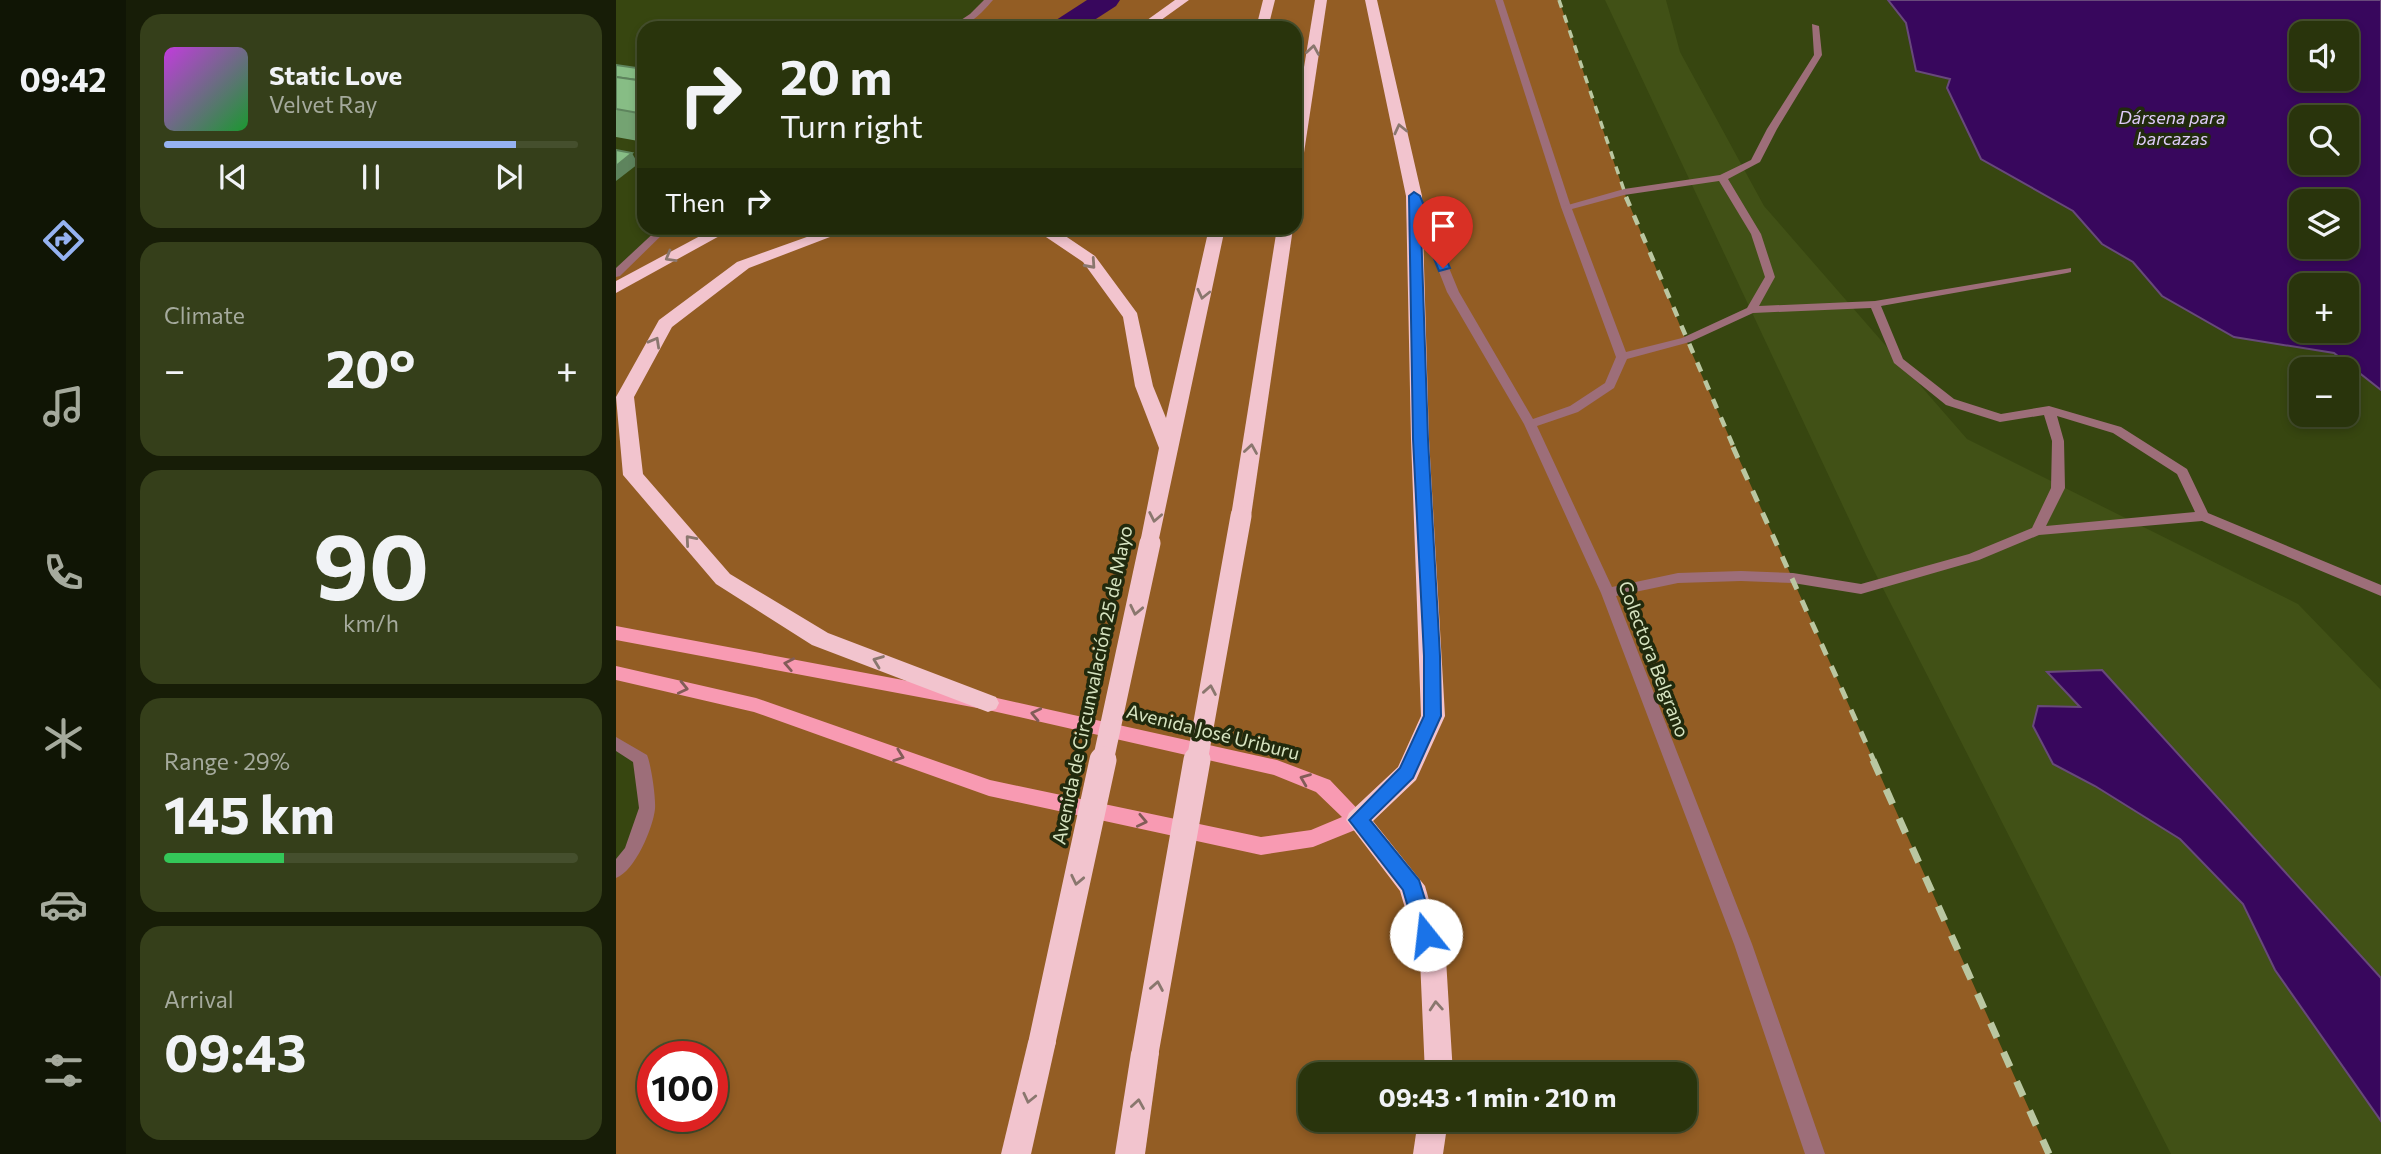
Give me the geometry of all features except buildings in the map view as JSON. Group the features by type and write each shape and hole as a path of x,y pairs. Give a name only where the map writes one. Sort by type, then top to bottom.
{"highway":[{"path":"1152,21 1183,0"},
{"path":"1264,21 1269,0"},
{"path":"1302,121 1321,0"},
{"path":"1371,0 1414,196 1420,439 1433,716 1407,773 1359,820 1412,886 1433,959 1438,1062"},
{"path":"616,288 708,235"},
{"path":"822,235 743,265 665,324 625,397 633,475 723,579 820,639 988,703"},
{"path":"1053,235 1089,259 1131,317 1144,386 1168,448"},
{"name":"Avenida de Circunvalación 25 de Mayo","path":"1016,1154 1215,235"},
{"path":"1130,1154 1145,1053 1241,516 1284,235"},
{"path":"1428,1154 1431,1132"}],"main road":[{"name":"Avenida José Uriburu","path":"616,633 988,703 1277,768 1323,786 1359,820"},
{"path":"616,673 756,705 989,788 1261,846 1313,838 1359,820"}],"street":[{"path":"965,21 989,0"},
{"path":"1499,0 1566,207 1622,357 1610,384 1574,409 1530,424"},
{"path":"1566,207 1624,192 1722,178 1755,162 1818,55 1815,26"},
{"path":"1722,178 1756,234 1770,277 1751,310"},
{"name":"Colectora Belgrano","path":"1414,196 1453,292 1530,424 1608,593 1743,944 1815,1154"},
{"path":"616,274 657,235"},
{"path":"1622,357 1686,340 1751,310 1875,304 2067,270"},
{"path":"1875,304 1898,361 1950,402 2000,418 2049,410 2117,430 2182,472 2203,516"},
{"path":"2037,531 2058,488 2058,441 2049,410"},
{"path":"1608,593 1678,578 1741,576 1793,578 1861,589 1974,557 2037,531 2203,516 2381,591"},
{"path":"616,743 641,759 647,808 632,852 616,871"}],"shaded area":[{"path":"989,0 1559,0 1624,192 1686,340 2049,1154 616,1154 616,871 647,808 641,759 616,743 616,274 657,235 1302,235 1302,21 965,21"},
{"path":"1605,0 1666,0 1680,52 1764,206 1967,439 2298,604 2381,690 2381,1154 2171,1154 1866,555"}],"water":[{"name":"Dársena para barcazas","path":"1888,0 2381,0 2381,390 2359,373 2359,357 2339,357 2334,353 2234,337 2162,296 2133,262 2102,244 2073,211 1981,159 1947,88 1950,79 1916,71 1906,23"},
{"path":"2102,670 2381,978 2381,1121 2275,970 2243,904 2180,839 2095,786 2053,764 2033,726 2038,706 2080,707 2047,672"}],"waterway":[{"path":"1074,21 1106,0"}],"railway":[{"path":"1559,0 1627,199"},
{"path":"1626,197 1734,448"},
{"path":"1733,447 1874,761"},
{"path":"1873,760 2049,1154"}],"route":[{"path":"1426,935 1412,886 1359,820 1407,773 1433,716 1420,439 1414,196 1443,268"}]}
